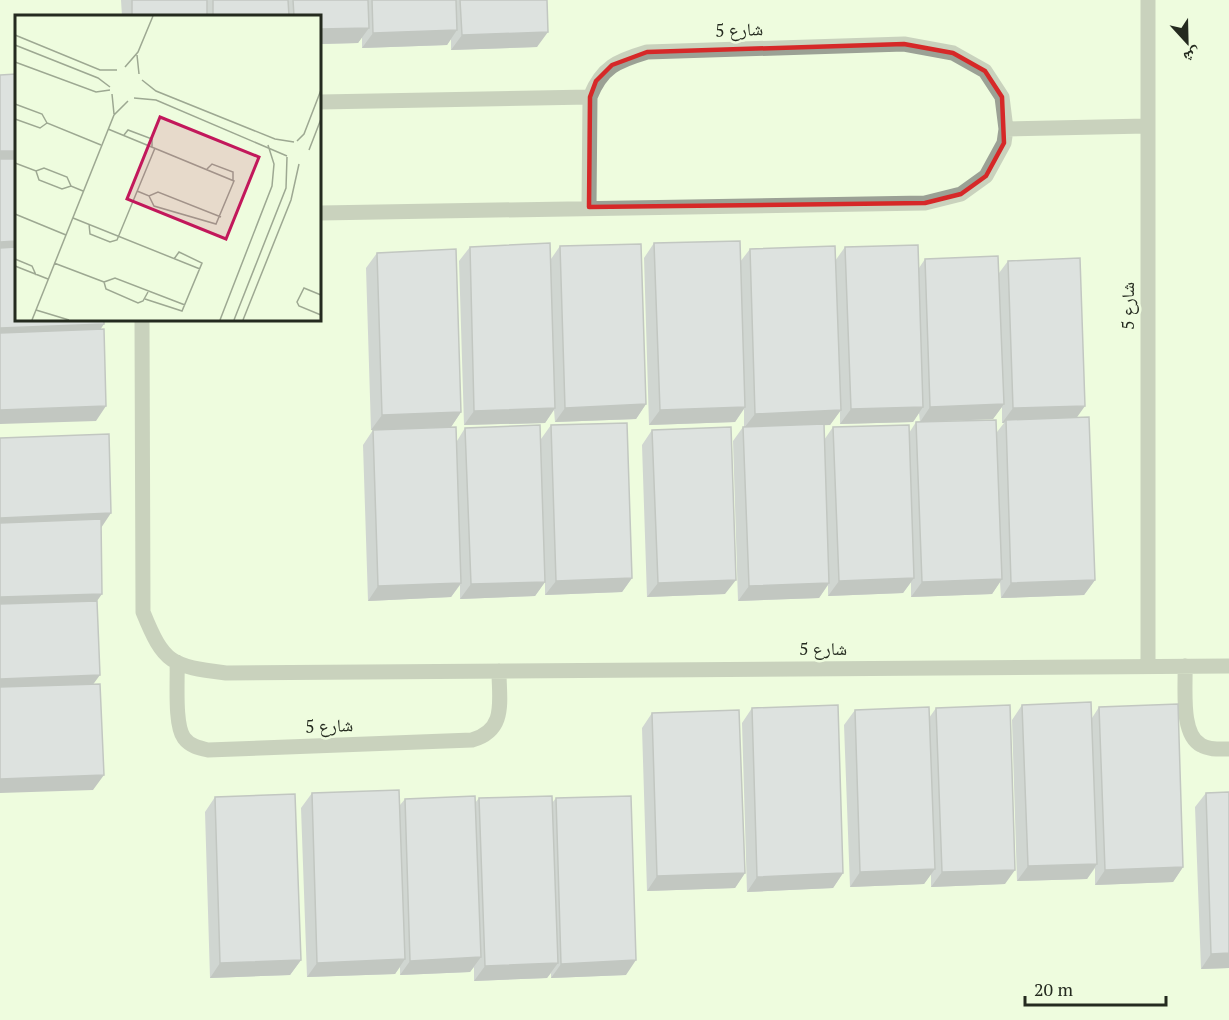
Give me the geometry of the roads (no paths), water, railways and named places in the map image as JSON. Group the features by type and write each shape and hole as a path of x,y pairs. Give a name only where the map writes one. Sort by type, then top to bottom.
{"street":[{"name":"شارع 5","path":"1148,0 1148,666"},
{"name":"شارع 5","path":"321,213 925,203 960,194 986,176 1004,143 1006,129 1002,97 985,71 953,53 904,44 646,52 612,65 596,81 590,97"},
{"path":"321,102 590,97 589,207"},
{"path":"1006,129 1147,126"},
{"name":"شارع 5","path":"142,321 143,612 166,657 191,669 226,673 1229,666"},
{"name":"شارع 5","path":"177,662 179,723 183,737 194,747 208,750 472,740 485,736 495,725 499,712 499,671"},
{"path":"1185,666 1186,722 1190,735 1201,745 1215,749 1229,748"}]}
